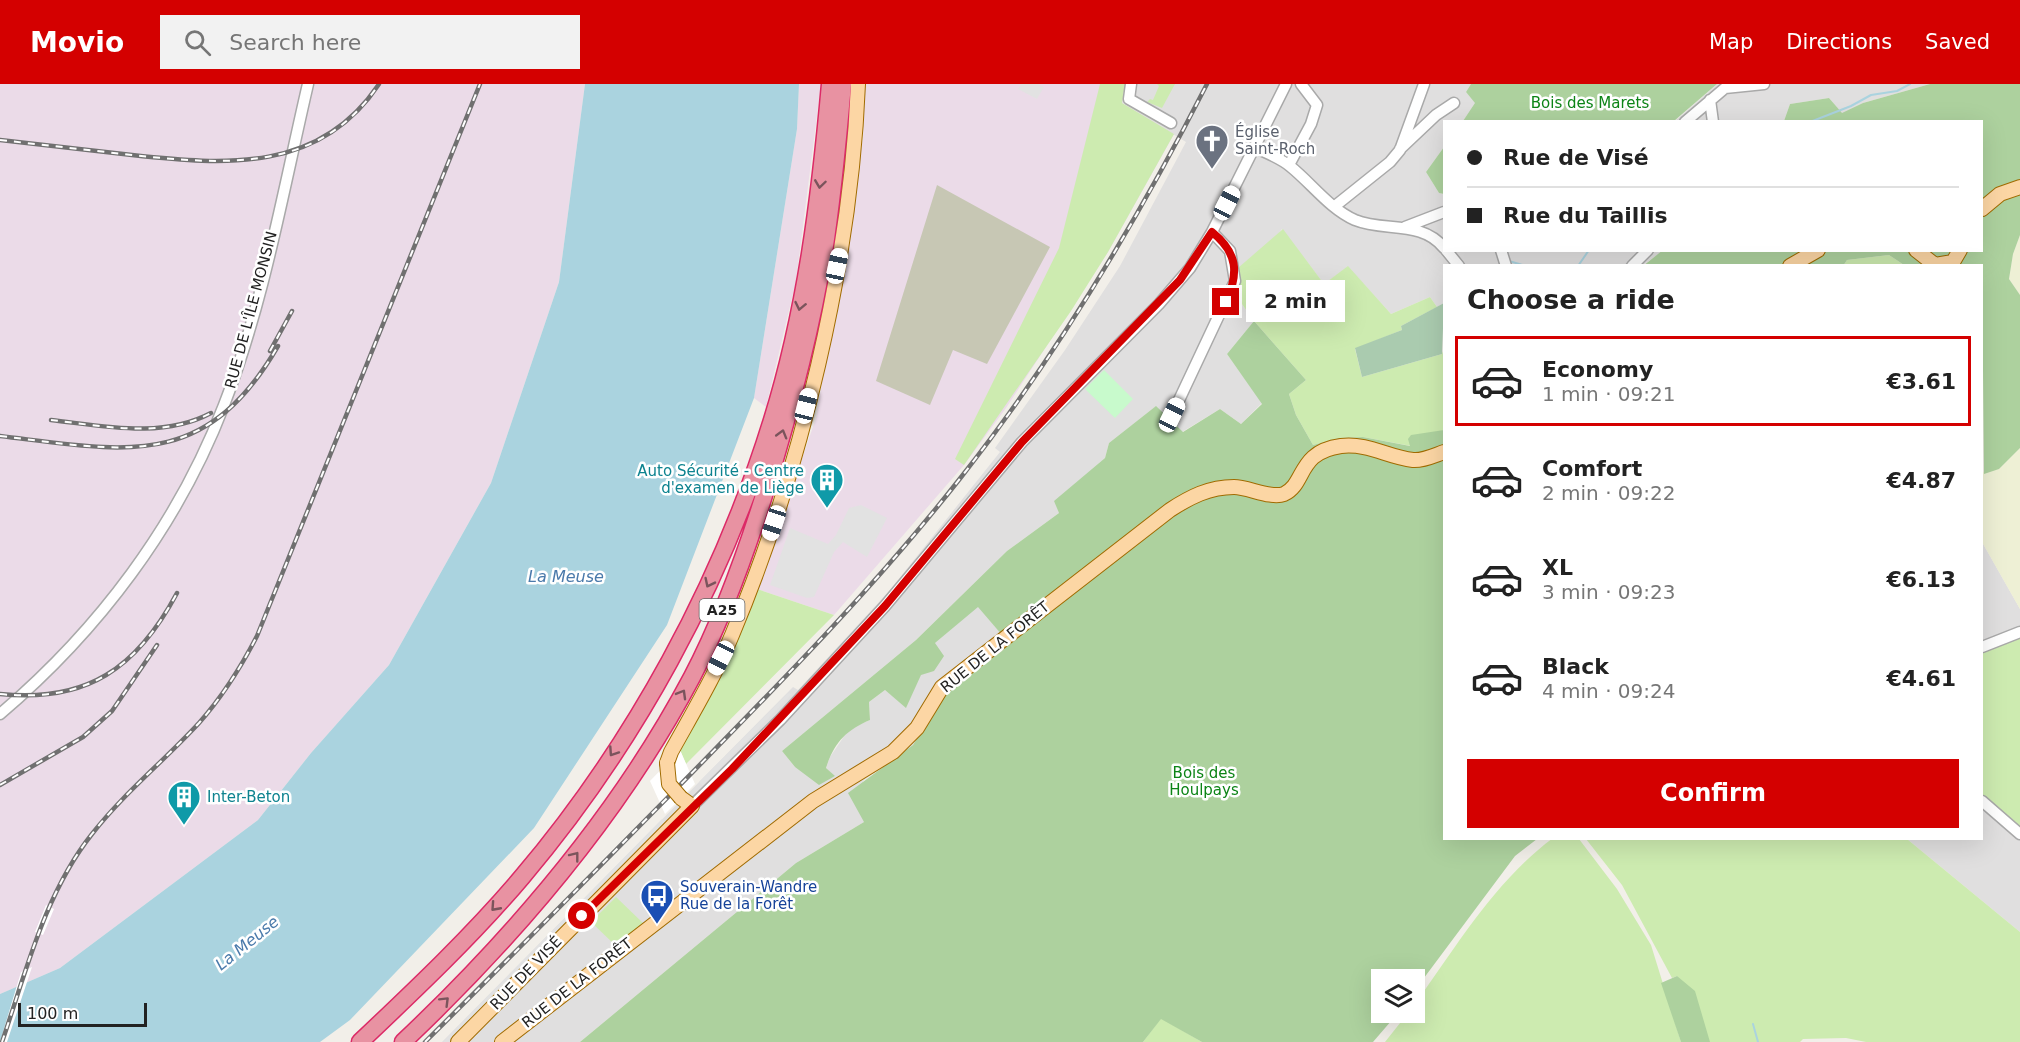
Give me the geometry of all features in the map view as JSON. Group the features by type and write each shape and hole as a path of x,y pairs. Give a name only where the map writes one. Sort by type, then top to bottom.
{"highway":[{"name":"A25","path":"360,1042 486,917 523,876 578,805 669,662 711,580 756,472 788,362 808,266 823,161 830,84"},
{"name":"A25","path":"403,1042 494,952 543,896 602,821 649,751 693,676 752,535 801,365 824,250 843,84"}],"main road":[{"path":"687,802 669,784 667,763 670,752 731,638 768,540 788,478 821,346 841,246 858,84"},
{"path":"1983,208 2000,194 2020,187"},
{"path":"1794,264 1814,252"},
{"path":"1919,252 1934,264"},
{"path":"1941,264 1953,262 1959,252"},
{"name":"RUE DE LA FORÊT","path":"502,1042 813,801 893,752 917,728 942,687 1170,510 1195,494 1234,487 1280,495 1289,491 1306,462 1322,452 1339,447 1361,445 1414,460 1443,452"},
{"name":"RUE DE VISÉ","path":"458,1042 687,802"}],"street":[{"name":"RUE DE L'ÎLE MONSIN","path":"0,714 52,668 107,606 162,528 196,467 224,405 251,322 308,84"},
{"path":"1131,84 1129,99 1171,123"},
{"name":"RUE DE VISÉ","path":"687,802 780,720 885,606 1022,442 1165,297 1190,268 1212,232 1286,84"},
{"path":"1289,165 1311,124 1317,105 1301,84"},
{"path":"1400,150 1424,84"},
{"path":"1687,120 1725,88 1764,84"},
{"path":"1710,100 1713,120"},
{"path":"1335,206 1390,162 1436,115 1454,103"},
{"path":"1254,147 1289,165 1335,206 1358,221 1405,227 1443,244"},
{"path":"1405,227 1443,212"},
{"path":"1172,415 1235,281 1230,251 1212,232"},
{"path":"1634,264 1646,252"},
{"path":"1983,647 2020,632"},
{"path":"1983,802 2020,834"}],"shaded area":[{"path":"0,84 585,84 559,282 491,483 389,665 311,753 258,820 60,968 0,994"},
{"path":"799,84 821,84 796,281 766,407 754,398 797,129"},
{"path":"865,84 1125,84 1122,103 1174,134 1108,252 1006,408 964,465 834,615 757,589 816,418 863,138"},
{"path":"1021,84 1038,84 1044,87 1037,99 1018,89"},
{"path":"1125,84 1471,84 1466,92 1476,103 1464,120 1443,120 1443,148 1426,172 1439,193 1443,194 1443,252 1662,252 1644,264 1443,264 1443,304 1437,307 1430,297 1391,314 1348,267 1324,284 1282,229 1234,293 1254,321 1227,354 1262,403 1241,424 1220,409 1182,432 1155,407 1109,443 1105,458 1055,501 1059,513 1007,551 916,640 782,751 795,767 835,777 826,768 830,757 849,729 870,720 869,702 885,690 906,707 935,643 978,606 1008,642 946,690 913,745 863,781 864,822 796,863 580,1042 442,1042 793,687 798,690 890,590 1000,452 995,448 1065,350 1120,266 1186,142 1122,103"},
{"path":"1717,84 1930,84 1863,103 1842,114 1829,98 1790,104 1784,120 1676,120"},
{"path":"937,185 1050,247 987,364 953,350 930,405 876,381"},
{"path":"2020,235 2020,295 2009,279 2013,254"},
{"path":"2020,448 2020,609 1983,544 1983,472 1999,469"},
{"path":"861,505 887,518 867,557 843,542 834,552 814,597 807,598 770,585 790,528 828,544 836,535 849,508"},
{"path":"1983,544 2020,609 2020,628 1983,642"},
{"path":"788,693 792,694 703,786 699,782"},
{"path":"1983,809 2020,840 2020,932 1908,840 1983,840"},
{"path":"662,819 666,823 452,1042 443,1042"}],"green space":[{"path":"1100,84 1125,84 1122,103 1174,134 1108,252 1071,311 964,465 955,459 1059,248"},
{"path":"1157,84 1175,84 1162,108 1147,102 1150,99 1153,100 1159,86"},
{"name":"Bois des Marets","path":"1471,84 1717,84 1675,120 1464,120 1475,103 1466,92"},
{"path":"1930,84 2020,84 2020,235 2013,254 2009,279 2020,295 2020,448 1999,469 1984,474 1983,264 1902,264 1889,255 1847,260 1844,264 1646,264 1660,252 1983,252 1983,120 1784,120 1790,104 1829,98 1842,113 1863,103"},
{"path":"1443,148 1443,194 1439,193 1426,172"},
{"path":"1283,229 1324,284 1348,266 1391,314 1430,297 1437,307 1401,326 1402,330 1355,349 1362,377 1442,354 1443,351 1443,430 1411,446 1363,437 1339,438 1313,445 1296,415 1289,394 1306,380 1254,321 1234,293 1238,268"},
{"path":"1889,255 1902,264 1844,264 1847,260"},
{"path":"1443,304 1442,354 1362,377 1355,348 1402,330 1401,326"},
{"name":"Bois des Houlpays","path":"1254,321 1306,380 1289,394 1296,415 1313,445 1339,438 1363,437 1410,446 1408,439 1411,435 1443,430 1443,840 1536,840 1515,856 1425,977 1425,969 1371,969 1371,1023 1389,1023 1373,1042 1202,1042 1161,1019 1143,1042 580,1042 796,863 864,822 848,793 913,745 946,690 1008,642 978,607 935,643 944,656 934,671 921,675 906,708 885,690 869,702 870,720 854,728 842,738 829,759 826,768 835,776 819,785 795,767 782,751 916,640 1007,551 1059,513 1054,501 1105,458 1109,443 1156,406 1183,432 1220,409 1241,424 1262,404 1227,354"},
{"path":"1104,370 1133,399 1115,418 1085,389"},
{"path":"757,589 834,615 686,764 680,750"},
{"path":"2020,636 2020,828 1983,795 1983,651"},
{"path":"1551,840 1580,840 1617,889 1651,945 1681,1042 1385,1042 1400,1023 1425,1023 1425,990 1461,938 1513,874"},
{"path":"1587,840 1908,840 2020,932 2020,1042 1866,1042 1846,1038 1803,1039 1800,1042 1709,1042 1677,976 1672,978 1622,885"},
{"path":"616,897 644,924 616,946 591,922"},
{"path":"1677,976 1695,991 1710,1042 1681,1042 1661,983"},
{"path":"1161,1018 1202,1042 1143,1042"}],"water":[{"name":"La Meuse","path":"585,84 799,84 797,129 754,398 667,625 534,828 350,1020 320,1042 0,1042 0,994 60,968 258,820 311,753 389,665 491,483 559,282"}],"pier":[{"path":"680,750 695,784 665,814 650,781"},
{"path":"46,905 54,909 43,935 35,932"},
{"path":"32,967 7,1042 0,1042 21,972"}],"waterway":[{"path":"1815,120 1851,106 1871,95 1897,91 1910,84"},
{"path":"1579,264 1588,252"},
{"path":"1509,261 1519,264"},
{"path":"1753,1024 1758,1042"}],"railway":[{"path":"0,140 202,161 269,157 300,148 329,134 355,113 379,84"},
{"path":"2,1042 38,934 61,882 76,857 117,805 186,737 216,703 257,636 480,84"},
{"path":"425,1042 790,672 861,596 929,517 1031,383 1094,286 1153,186 1207,84"},
{"path":"270,351 292,311"},
{"path":"0,436 86,446 124,447 158,444 191,434 221,415 250,387 278,346"},
{"path":"51,420 112,427 153,428 173,426 211,413"},
{"path":"0,694 59,693 84,686 106,675 145,642 177,593"},
{"path":"0,785 83,737 112,711 157,645"}],"place":[{"name":"Église Saint-Roch","path":"1212,170"},
{"name":"Auto Sécurité - Centre d'examen de Liège","path":"827,509"},
{"name":"Inter-Beton","path":"184,826"},
{"name":"Souverain-Wandre Rue de la Forêt","path":"657,925"}],"route":[{"path":"582,916 780,720 885,606 1022,442 1159,304 1190,268 1212,232 1230,251 1235,270 1235,281 1226,302"}]}
